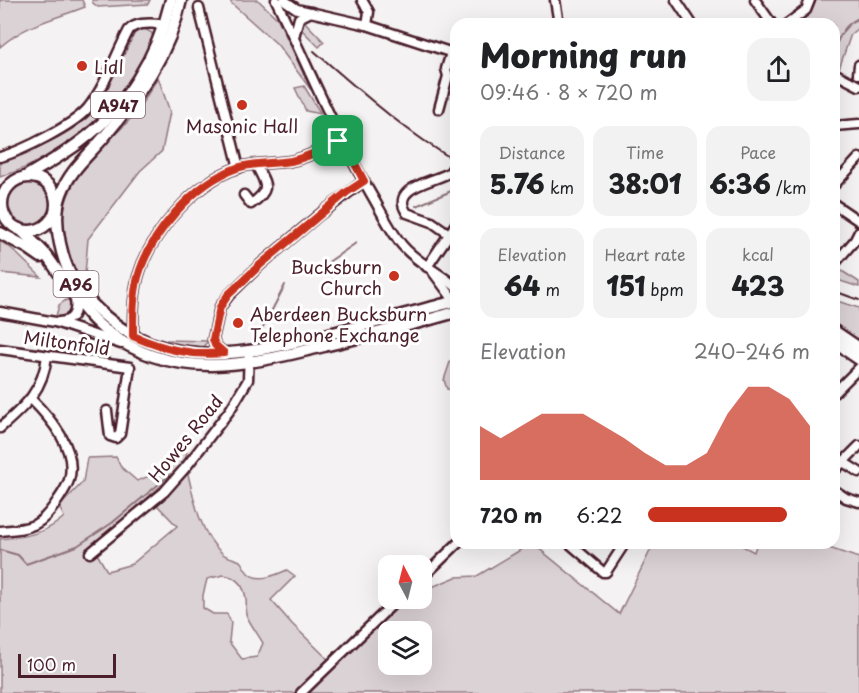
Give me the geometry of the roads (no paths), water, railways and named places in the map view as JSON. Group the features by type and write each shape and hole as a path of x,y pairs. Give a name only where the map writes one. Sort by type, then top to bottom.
{"main road":[{"name":"A947","path":"21,179 81,142 115,109 143,69 164,24 171,0"},
{"name":"A947","path":"56,209 69,176 123,116 152,75 169,38 181,0"},
{"name":"A96","path":"66,287 46,255 4,214 2,202 6,189 21,179 40,179 51,188 56,202 60,246 74,280 100,312 133,342 178,352 224,353 307,340 435,306 450,304"},
{"path":"0,184 21,179"},
{"path":"16,227 29,231 43,228 53,218 56,209"},
{"name":"A96","path":"0,221 16,227"},
{"name":"A96","path":"0,233 21,243 39,256 75,299 106,330 183,363 218,365 248,363 362,337 450,306"},
{"path":"840,335 859,348"},
{"path":"840,346 859,359"}],"street":[{"path":"276,0 364,181 402,245 430,269 450,297"},
{"path":"284,0 297,9 367,25 450,52"},
{"path":"362,0 369,12 367,25"},
{"path":"555,0 558,18"},
{"path":"676,0 688,18"},
{"path":"755,0 768,18"},
{"path":"795,18 806,10 810,0"},
{"path":"199,8 239,168"},
{"path":"291,19 297,9"},
{"path":"294,38 299,18 311,11"},
{"path":"0,157 17,152 83,114 103,85 129,30 141,24 164,24"},
{"path":"192,31 204,29"},
{"path":"439,109 448,76 446,69 450,61"},
{"path":"840,76 859,86"},
{"path":"840,126 859,124"},
{"path":"0,312 55,322 133,342 133,310 138,277 155,239 176,212 207,183 239,168 303,158 342,139"},
{"path":"840,179 859,158"},
{"path":"244,195 251,204 261,197 266,189 266,184 256,165"},
{"path":"430,269 449,234 432,222 407,213 403,206 404,201 413,188 450,172"},
{"path":"224,353 214,342 214,333 220,307 228,295 347,192 364,181"},
{"path":"840,208 859,221"},
{"path":"840,257 859,232"},
{"path":"430,269 450,282"},
{"path":"435,306 440,297 440,282"},
{"path":"55,322 71,318 76,308 75,299"},
{"name":"Miltonfold","path":"0,349 130,367 120,434 116,438 111,436 107,411"},
{"name":"Howes Road","path":"90,553 164,492 186,467 230,410 248,380 249,350"},
{"path":"1,426 31,399 42,379 47,356"},
{"path":"840,387 859,368"},
{"path":"0,531 25,529 38,524 54,507 70,478 70,464 63,438 31,399"},
{"path":"840,465 859,446"},
{"path":"843,462 859,472"},
{"path":"840,494 859,502"},
{"path":"432,568 452,549"},
{"path":"575,549 606,572 609,571 622,549"},
{"path":"301,693 388,609"}],"waterway":[{"path":"840,37 847,27 859,18"},
{"path":"416,206 450,192"},
{"path":"327,263 356,243"},
{"path":"257,339 285,285"},
{"path":"0,550 18,555 26,564 77,546 112,523 171,474"}],"railway":[{"path":"314,51 400,123 450,157"},
{"path":"840,293 859,300"}],"place":[{"name":"Lidl","path":"82,66"},
{"name":"Masonic Hall","path":"242,105"},
{"name":"Bucksburn Church","path":"394,276"},
{"name":"Aberdeen Bucksburn Telephone Exchange","path":"238,323"}]}
